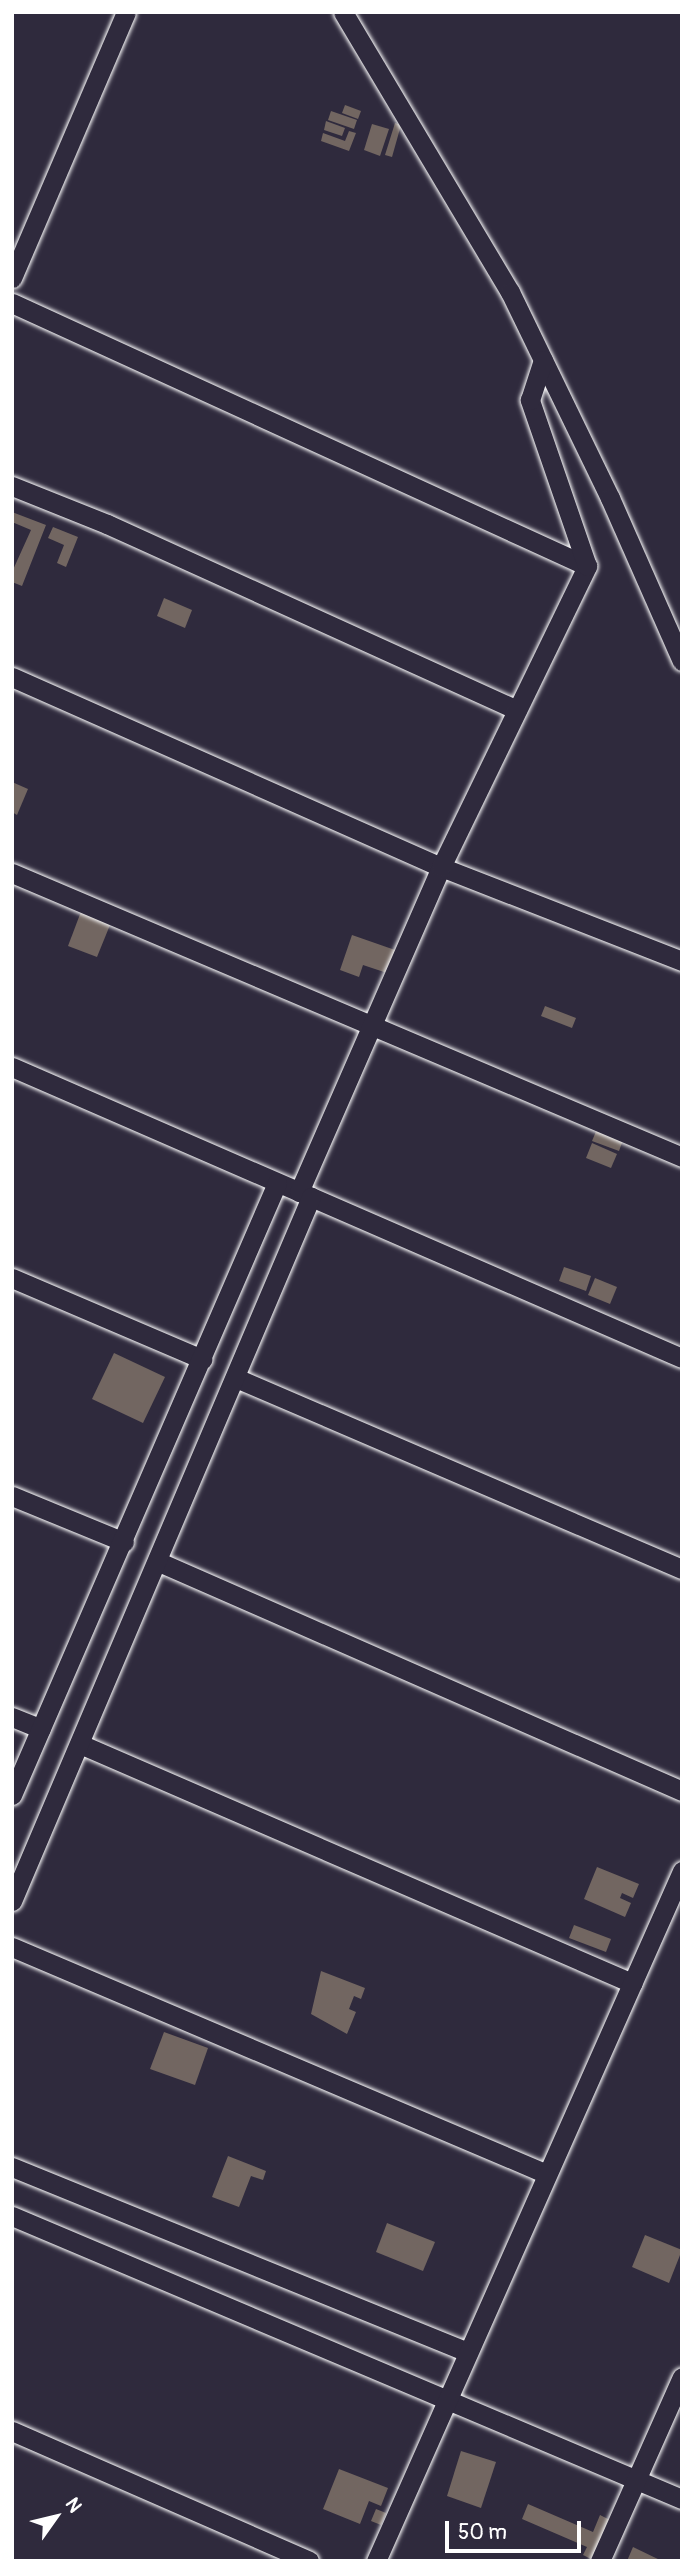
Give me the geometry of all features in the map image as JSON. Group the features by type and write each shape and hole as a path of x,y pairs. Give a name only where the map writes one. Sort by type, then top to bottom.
{"street":[{"path":"12,278 126,12"},
{"path":"343,12 510,292 682,661"},
{"path":"12,303 587,566"},
{"path":"12,1901 236,1378 305,1195 441,867 587,566 530,400 543,360"},
{"path":"12,486 107,524 517,710"},
{"path":"12,677 441,867 682,961"},
{"path":"12,873 682,1157"},
{"path":"12,1067 682,1358"},
{"path":"12,1796 278,1183"},
{"path":"12,1278 202,1359"},
{"path":"236,1378 682,1569"},
{"path":"12,1496 124,1542"},
{"path":"159,1562 682,1791"},
{"path":"12,1717 41,1729"},
{"path":"80,1744 632,1983"},
{"path":"376,2561 682,1871"},
{"path":"12,1947 547,2174"},
{"path":"12,2168 468,2352"},
{"path":"12,2217 682,2499"},
{"path":"600,2561 682,2377"},
{"path":"12,2431 309,2561"}],"building":[{"path":"345,105 361,111 358,119 342,113"},
{"path":"331,111 357,120 354,129 328,120"},
{"path":"326,121 345,128 342,136 324,130"},
{"path":"395,123 401,125 392,157 385,155"},
{"path":"372,124 389,129 380,156 364,150"},
{"path":"349,131 356,133 349,151 321,141 323,133 345,141"},
{"path":"12,512 46,525 22,586 12,582 12,572 31,530 12,522"},
{"path":"53,527 78,537 66,567 57,563 64,545 48,538"},
{"path":"164,598 192,610 185,628 157,616"},
{"path":"12,782 28,789 17,815 12,812"},
{"path":"82,909 112,920 97,957 68,946"},
{"path":"352,935 395,950 387,973 363,965 359,977 340,970"},
{"path":"545,1006 576,1018 572,1028 541,1016"},
{"path":"597,1129 623,1140 619,1151 592,1141"},
{"path":"592,1143 617,1154 611,1168 586,1158"},
{"path":"564,1267 591,1276 586,1291 559,1281"},
{"path":"595,1278 617,1287 610,1304 588,1295"},
{"path":"114,1353 165,1377 143,1423 92,1399"},
{"path":"597,1867 639,1884 633,1898 622,1893 620,1898 631,1903 625,1917 584,1899"},
{"path":"574,1925 611,1939 606,1952 569,1938"},
{"path":"321,1971 365,1988 361,1999 354,1996 349,2009 356,2012 347,2034 311,2014"},
{"path":"164,2032 208,2048 195,2085 150,2069"},
{"path":"228,2156 266,2171 263,2180 251,2176 239,2207 212,2197"},
{"path":"387,2223 435,2242 423,2271 376,2252"},
{"path":"645,2235 682,2250 669,2283 632,2267"},
{"path":"461,2451 496,2462 481,2508 447,2496"},
{"path":"339,2469 388,2488 381,2506 369,2501 360,2524 323,2509"},
{"path":"528,2504 593,2532 600,2515 610,2520 591,2559 583,2555 587,2547 522,2519"},
{"path":"376,2509 386,2513 381,2525 371,2521"},
{"path":"633,2547 662,2561 627,2561"}]}
